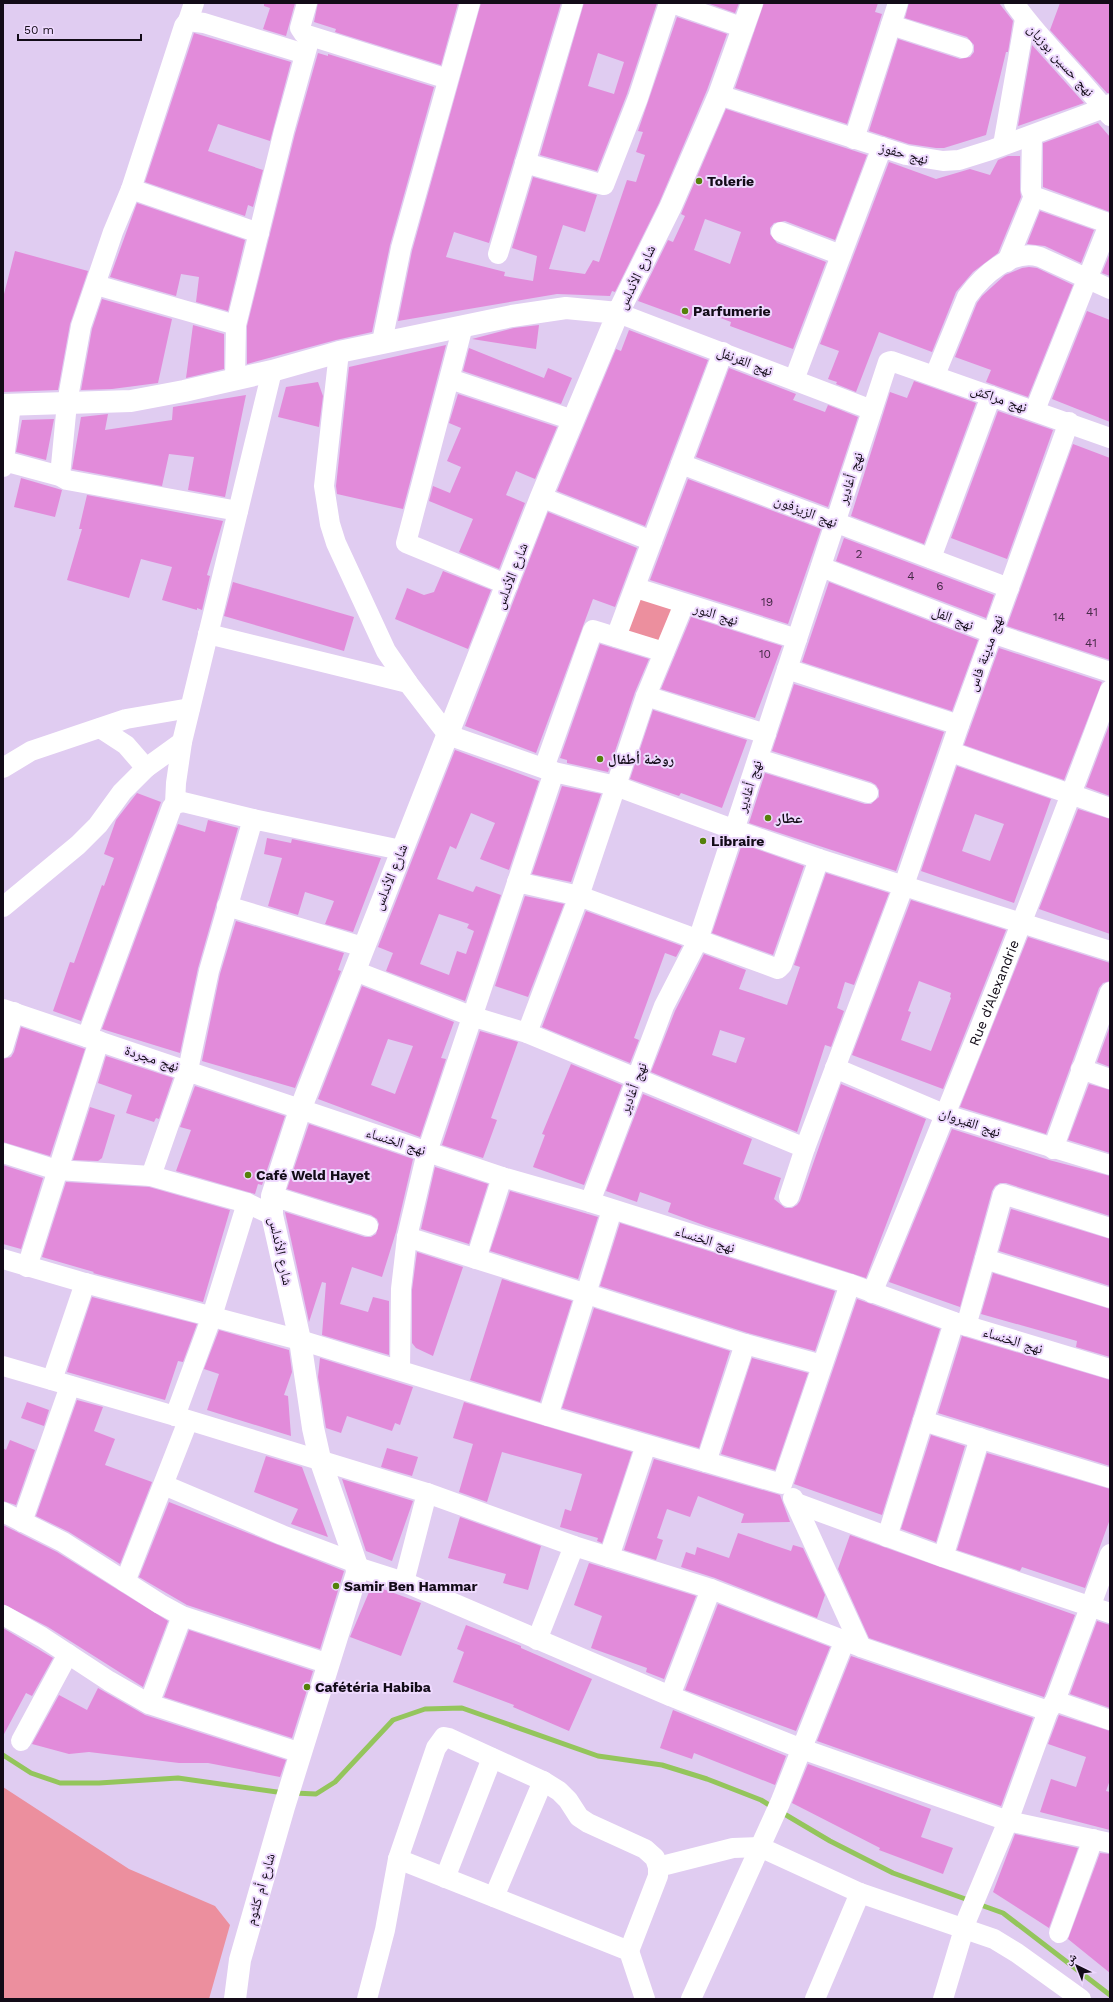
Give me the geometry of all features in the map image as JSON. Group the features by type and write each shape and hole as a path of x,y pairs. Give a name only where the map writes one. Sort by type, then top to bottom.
{"street":[{"path":"235,380 236,325 284,131 308,45 300,28 307,3"},
{"path":"382,342 401,248 470,3"},
{"path":"498,254 573,3"},
{"path":"525,163 604,186 638,98 669,3"},
{"path":"672,3 744,28"},
{"name":"شارع الأندلس","path":"356,1565 320,1459 312,1428 300,1340 272,1205 300,1110 401,850 508,585 541,497 618,313 670,208 720,95 752,3"},
{"path":"854,139 898,3"},
{"path":"1003,145 1019,11"},
{"name":"نهج حسين بوزيان","path":"1019,11 1108,110"},
{"path":"60,476 67,403 81,326 113,232 131,189 184,26 191,12 204,24 308,45 448,79"},
{"path":"890,25 963,48"},
{"name":"نهج حفوز","path":"720,95 915,158 943,161 959,160 1108,110"},
{"path":"1032,136 1031,190 1034,196 1108,224 1035,410"},
{"path":"794,380 882,147"},
{"path":"131,189 259,233"},
{"path":"1007,262 1034,196"},
{"path":"781,232 841,255"},
{"path":"935,375 967,297 986,276 1007,262 1020,256 1034,256 1110,288"},
{"path":"96,285 236,325"},
{"path":"238,511 67,480 60,476 4,464 7,405 131,401 235,380 339,352 463,326 566,308 618,313"},
{"name":"نهج القرنفل","path":"618,313 872,410"},
{"path":"463,326 406,543 508,585"},
{"path":"339,352 324,486 330,524 336,543 386,651 408,683 448,735 549,770 616,786 735,830 820,859 1110,951"},
{"path":"616,637 636,588 652,541 723,352"},
{"name":"نهج مراكش","path":"888,362 891,361 935,375 1110,438"},
{"name":"نهج أغادير","path":"590,1202 664,1006 698,940 888,362"},
{"path":"175,804 176,783 182,742 272,371"},
{"path":"450,379 573,420"},
{"path":"931,558 991,396"},
{"name":"نهج مدينة فاس","path":"789,1197 805,1148 904,885 959,725 1069,422"},
{"name":"نهج الزيزفون","path":"681,464 1009,588"},
{"path":"541,497 652,541"},
{"name":"نهج الفل","path":"821,567 992,633 1110,672"},
{"name":"نهج النور","path":"636,588 797,639"},
{"path":"527,1033 580,896 646,696 684,604"},
{"path":"400,1370 401,1289 407,1237 427,1152 471,1016 517,882 549,770 593,630 664,652"},
{"path":"208,634 408,683"},
{"path":"787,669 959,725"},
{"name":"Rue d'Alexandrie","path":"872,1293 946,1115 1023,923 1110,690"},
{"path":"646,696 766,734"},
{"path":"3,768 31,751 126,719 190,708"},
{"path":"100,728 126,744 146,768"},
{"path":"3,907 78,845 98,825 122,792 146,768 182,742"},
{"path":"950,752 1110,808"},
{"path":"758,759 868,793"},
{"path":"28,1267 57,1170 93,1039 170,810 175,804 183,802 253,819 401,850"},
{"path":"151,1176 188,1070 209,971 253,819"},
{"path":"517,882 580,896 775,969 781,968 820,859"},
{"path":"227,906 363,947"},
{"path":"355,971 471,1016 527,1033 805,1148"},
{"path":"1053,1149 1110,992"},
{"path":"3,1048 8,1011"},
{"name":"نهج مجردة","path":"8,1011 188,1070 300,1110"},
{"name":"نهج القيروان","path":"835,1068 946,1115 1053,1149 1110,1165"},
{"path":"1081,1069 1110,1079"},
{"name":"نهج الخنساء","path":"300,1110 502,1177 590,1202 850,1284 960,1324 1110,1369"},
{"path":"3,1153 57,1170 151,1176 247,1203 272,1205 368,1226"},
{"path":"476,1259 502,1177"},
{"path":"887,1537 923,1421 985,1259 1003,1194 1110,1228"},
{"path":"125,1582 164,1485 212,1316 247,1203"},
{"path":"548,1416 612,1210"},
{"path":"407,1237 745,1344 822,1365"},
{"path":"3,1259 85,1283 300,1340 548,1416 782,1484 796,1503 853,1644 802,1749 780,1803 691,1999"},
{"path":"985,1259 1110,1298"},
{"path":"22,1522 61,1383 85,1283"},
{"path":"782,1484 850,1284"},
{"path":"706,1462 745,1344"},
{"path":"3,1366 320,1459 427,1493 608,1558 711,1590 853,1644 1051,1706 1110,1720"},
{"path":"923,1421 1110,1478"},
{"path":"943,1557 980,1438"},
{"path":"608,1558 646,1445"},
{"path":"164,1485 356,1565 404,1582 670,1696 802,1749 1008,1821 1102,1841 1059,1933"},
{"path":"404,1582 427,1493"},
{"path":"796,1503 943,1557 1110,1613"},
{"path":"3,1512 62,1542 182,1616 329,1664"},
{"path":"537,1640 574,1546"},
{"path":"943,1999 965,1924 1008,1821 1110,1554"},
{"path":"3,1615 42,1637 149,1704 301,1753 329,1664 356,1565"},
{"path":"670,1696 711,1590"},
{"path":"149,1704 182,1616"},
{"path":"21,1741 68,1654"},
{"path":"368,1999 385,1930 398,1859 440,1740 444,1737 543,1781 564,1795 579,1817 588,1823 645,1849 655,1858 658,1867 658,1876 630,1951 645,1999"},
{"name":"شارع أم كلثوم","path":"235,1999 240,1960 301,1753"},
{"path":"445,1878 492,1758"},
{"path":"494,1897 543,1781"},
{"path":"658,1867 763,1840 860,1893 965,1924 1017,1953 1081,1999"},
{"path":"398,1859 630,1951"},
{"path":"815,1999 860,1893"}],"shaded area":[{"path":"639,597 674,610 661,644 626,631"},
{"path":"3,1787 129,1869 215,1906 230,1925 209,1999 3,1999"}],"building":[{"path":"264,3 295,3 286,36 263,29 270,8 264,6"},
{"path":"318,3 458,3 441,65 335,32 336,29 314,22"},
{"path":"481,3 561,3 489,243 454,232 446,257 505,272 504,276 533,281 537,256 512,248 533,177 597,195 585,232 563,225 549,269 585,274 593,260 599,262 627,180 636,182 645,155 636,152 643,132 638,131 677,17 727,34 707,90 659,203 615,292 612,291 610,296 557,294 398,321 412,251"},
{"path":"584,3 657,3 627,94 597,171 540,155","holes":["598,53 624,62 614,94 588,86"]},
{"path":"707,3 739,3 735,13"},
{"path":"764,3 878,3 875,12 882,14 847,124 735,88"},
{"path":"909,3 999,3 1013,21 1008,52 1006,52 986,135 944,148 936,148 909,144 869,131 898,39 960,59 970,57 974,52 974,45 967,37 905,18"},
{"path":"1060,3 1110,3 1109,93 1107,93 1050,30"},
{"path":"194,33 291,62 270,141 218,124 208,151 263,170 253,207 248,205 245,216 145,182"},
{"path":"1032,45 1084,103 1018,126"},
{"path":"318,53 328,56 328,54 434,87 390,245 372,332 247,364 247,326 295,134"},
{"path":"726,109 867,155 835,240 785,221 774,223 770,228 770,234 777,243 826,262 793,349 730,326 731,322 694,308 690,320 638,301 668,240 673,242 685,216 681,214","holes":["705,219 741,232 730,264 694,250"]},
{"path":"1098,123 1110,137 1110,212 1043,187 1043,143"},
{"path":"1008,156 1020,156 1021,197 998,253 973,272 956,292 932,352 879,332 856,392 828,379 839,351 820,344 889,162 936,179 970,169 990,175 998,160"},
{"path":"137,203 245,240 228,311 196,302 199,277 181,274 176,296 110,277"},
{"path":"1040,211 1094,230 1081,263 1045,246 1027,244"},
{"path":"15,251 88,271 70,324 58,390 3,392 3,298"},
{"path":"1110,253 1110,276 1102,273"},
{"path":"1022,268 1037,268 1073,285 1028,397 986,382 991,370 955,357 977,303 982,296 1005,275"},
{"path":"102,299 172,319 158,383 112,389 81,390 92,329"},
{"path":"1087,311 1110,320 1110,422 1052,399"},
{"path":"193,325 224,334 224,369 186,378"},
{"path":"539,325 536,349 472,339 514,328"},
{"path":"629,330 708,360 645,526 557,491 616,349 621,351"},
{"path":"446,345 403,509 337,494 336,486 349,367"},
{"path":"469,348 544,378 548,368 572,378 561,404 463,371"},
{"path":"729,368 796,394 793,400 825,412 828,405 858,417 828,507 696,457"},
{"path":"914,381 976,403 924,544 851,516 890,392 907,398"},
{"path":"318,382 323,396 319,427 278,417 286,387"},
{"path":"458,394 557,427 535,479 516,471 506,495 525,503 499,569 459,552 473,519 429,501 433,486 450,493 461,467 447,461 461,428 449,423"},
{"path":"246,395 225,497 188,490 194,457 169,454 162,486 72,469 81,417 108,414 105,430 172,420 173,407"},
{"path":"998,411 1053,430 1007,559 951,538"},
{"path":"54,419 46,460 16,452 22,420"},
{"path":"1073,444 1110,458 1110,660 1007,626"},
{"path":"21,478 62,490 55,517 14,507"},
{"path":"688,479 821,529 788,624 650,580"},
{"path":"87,495 223,521 207,575 210,576 202,610 197,608 197,610 162,600 172,567 141,559 129,598 67,580 82,529 79,529"},
{"path":"548,512 637,548 615,607 593,599 536,753 465,726"},
{"path":"844,538 994,595 986,618 836,561"},
{"path":"443,571 491,590 468,649 395,619 407,588 424,595 434,592"},
{"path":"233,582 354,617 344,651 224,616"},
{"path":"829,582 978,640 952,711 802,662"},
{"path":"691,617 782,646 755,718 661,689"},
{"path":"600,644 649,659 635,692 608,772 567,763 567,760 560,758"},
{"path":"999,648 1102,682 1064,780 964,745"},
{"path":"794,684 944,732 896,871 749,823 765,773 865,804 871,804 879,797 879,790 876,785 871,782 772,751"},
{"path":"653,710 747,740 722,808 681,793 679,796 630,779"},
{"path":"1110,723 1110,796 1086,787"},
{"path":"455,750 539,781 509,870 480,859 495,823 471,813 456,849 450,846 437,879 473,892 476,886 501,895 465,1001 386,971 393,953 378,947","holes":["439,914 469,924 467,928 474,931 466,954 457,951 449,975 420,964"]},
{"path":"957,766 1051,799 1014,903 921,871","holes":["975,814 1004,824 990,861 962,851"]},
{"path":"562,786 601,794 571,882 532,874"},
{"path":"137,793 161,802 81,1021 53,1011 70,962 74,963 102,885 104,886 114,858 104,854 116,820"},
{"path":"1078,809 1110,819 1110,934 1039,909"},
{"path":"208,820 238,828 198,968 180,1053 102,1029 178,824 205,832"},
{"path":"267,838 291,843 292,839 381,858 353,932 325,924 334,901 305,892 298,915 268,906 282,858 264,854"},
{"path":"742,844 804,866 773,955 712,933"},
{"path":"826,873 889,893 854,985 845,982 837,1008 844,1011 831,1047 825,1045 797,1132 651,1072 675,1011 704,954 746,970 739,989 787,1005 800,967 794,965","holes":["720,1030 745,1038 736,1063 712,1055"]},
{"path":"525,896 564,904 528,997 495,986"},
{"path":"911,900 1006,930 943,1089 852,1055","holes":["919,981 951,993 951,998 931,1051 901,1040 911,1012 908,1011"]},
{"path":"586,911 682,946 676,957 665,953 634,1038 639,1040 630,1063 542,1027"},
{"path":"236,921 344,953 338,970 341,971 295,1088 202,1061 220,974"},
{"path":"1028,937 1110,963 1110,981 1103,983 1099,988 1046,1134 960,1107"},
{"path":"362,986 454,1022 441,1058 446,1059 420,1137 318,1099","holes":["388,1039 413,1046 395,1094 371,1085"]},
{"path":"1110,1026 1110,1067 1097,1062"},
{"path":"21,1027 85,1049 50,1156 3,1142 3,1059 11,1057 14,1052"},
{"path":"480,1031 518,1042 491,1118 497,1120 483,1158 442,1145"},
{"path":"106,1056 173,1078 159,1119 156,1118 154,1122 126,1113 132,1095 98,1083"},
{"path":"571,1064 622,1085 584,1185 533,1167 545,1135 542,1134"},
{"path":"841,1084 926,1119 866,1278 706,1226 668,1212 671,1203 640,1192 637,1202 606,1191 643,1094 752,1139 743,1164 781,1178 774,1199 785,1208 792,1208 800,1201"},
{"path":"1089,1084 1110,1090 1110,1153 1068,1140"},
{"path":"195,1086 285,1116 262,1185 258,1184 255,1194 176,1171 191,1130 180,1127"},
{"path":"90,1107 115,1115 102,1158 98,1161 73,1160"},
{"path":"309,1124 413,1159 396,1232 382,1277 352,1267 340,1304 368,1312 373,1297 389,1301 389,1355 322,1335 326,1283 322,1282 309,1322 285,1212 365,1237 371,1237 376,1234 379,1224 377,1219 371,1215 287,1189"},
{"path":"952,1129 1049,1160 1110,1176 1110,1216 1006,1183 1000,1183 995,1186 992,1191 960,1307 889,1282"},
{"path":"3,1165 43,1178 21,1249 3,1244"},
{"path":"435,1167 488,1184 469,1244 421,1229"},
{"path":"66,1182 149,1187 230,1210 203,1302 93,1273 94,1272 42,1257"},
{"path":"510,1191 598,1217 578,1279 490,1251"},
{"path":"1011,1209 1110,1239 1110,1286 999,1251"},
{"path":"620,1223 835,1291 815,1351 748,1333 600,1286"},
{"path":"417,1252 463,1267 433,1356 416,1348 412,1343 412,1290"},
{"path":"993,1273 1110,1309 1110,1357 1076,1347 1077,1341 981,1314"},
{"path":"502,1279 572,1301 540,1402 470,1380"},
{"path":"92,1297 197,1324 183,1362 178,1361 165,1400 67,1372"},
{"path":"857,1299 940,1329 882,1515 794,1484"},
{"path":"594,1308 730,1351 699,1448 562,1408"},
{"path":"219,1330 289,1350 292,1372 284,1395 288,1396 291,1436 207,1410 219,1374 204,1369"},
{"path":"962,1336 1110,1380 1110,1466 938,1413"},
{"path":"320,1358 413,1387 400,1425 395,1423 392,1431 347,1416 341,1433 326,1428 318,1377"},
{"path":"752,1358 808,1373 775,1470 721,1454"},
{"path":"77,1400 103,1407 94,1431 115,1439 105,1465 152,1482 120,1564 69,1532 36,1516"},
{"path":"27,1402 49,1410 44,1426 21,1418"},
{"path":"464,1402 632,1452 602,1543 597,1541 598,1538 560,1527 565,1509 571,1511 582,1474 502,1452 487,1502 459,1492 473,1444 453,1438"},
{"path":"931,1435 965,1446 936,1542 901,1529"},
{"path":"10,1440 35,1450 16,1505 3,1501 3,1448 6,1450"},
{"path":"387,1448 418,1457 412,1476 381,1467"},
{"path":"987,1453 1110,1489 1110,1519 1085,1588 1022,1567 1020,1571 957,1550"},
{"path":"266,1456 302,1467 328,1537 291,1524 298,1509 254,1492"},
{"path":"654,1459 780,1495 790,1522 741,1523 744,1514 698,1496 690,1517 667,1509 657,1538 663,1540 656,1560 624,1550"},
{"path":"342,1479 413,1501 392,1561 366,1551"},
{"path":"169,1502 344,1571 320,1649 187,1605 139,1577"},
{"path":"460,1517 541,1546 528,1590 503,1583 506,1574 448,1558"},
{"path":"3,1525 57,1552 168,1621 143,1687 48,1627 3,1604"},
{"path":"738,1533 791,1551 793,1545 803,1548 825,1595 817,1618 715,1578 681,1567 686,1552 695,1555 697,1547 729,1558"},
{"path":"850,1535 1075,1615 1044,1697 869,1638 838,1569"},
{"path":"589,1563 696,1596 664,1679 646,1672 647,1668 591,1648 602,1616 574,1605"},
{"path":"372,1585 421,1603 401,1656 350,1637"},
{"path":"718,1604 830,1647 796,1731 685,1690"},
{"path":"1097,1621 1110,1625 1110,1708 1070,1694"},
{"path":"466,1625 521,1646 521,1648 592,1679 569,1731 513,1707 514,1705 453,1682 464,1652 457,1649"},
{"path":"3,1628 53,1658 32,1696 26,1693 3,1736"},
{"path":"189,1630 313,1671 292,1738 164,1697"},
{"path":"851,1656 1033,1718 1001,1806 817,1741"},
{"path":"98,1688 145,1715 286,1760 280,1777 208,1763 179,1763 89,1752 69,1754 32,1744 59,1695 87,1710"},
{"path":"673,1710 786,1756 775,1785 694,1753 692,1759 660,1748"},
{"path":"1059,1715 1110,1731 1110,1780 1106,1791 1110,1792 1110,1830 1040,1812 1051,1779 1076,1787 1086,1757 1048,1744"},
{"path":"808,1764 931,1809 921,1837 953,1848 943,1874 879,1850 880,1848 792,1803"},
{"path":"1015,1834 1078,1848 1049,1928 993,1892"},
{"path":"1100,1853 1110,1854 1110,1973 1068,1939"}],"waterway":[{"path":"294,1793 316,1794 335,1782 393,1720 425,1709 462,1708 598,1756 662,1765 707,1779 761,1800 774,1808"},
{"path":"3,1755 31,1773 60,1783 99,1783 178,1778 284,1793"},
{"path":"781,1812 830,1841 893,1873 971,1901"},
{"path":"978,1904 1003,1913 1110,1995"}],"place":[{"name":"Tolerie","path":"699,181"},
{"name":"Parfumerie","path":"685,311"},
{"name":"روضة أطفال","path":"600,759"},
{"name":"عطار","path":"768,818"},
{"name":"Libraire","path":"703,841"},
{"name":"Café Weld Hayet","path":"248,1175"},
{"name":"Samir Ben Hammar","path":"336,1586"},
{"name":"Cafétéria Habiba","path":"307,1687"}]}
